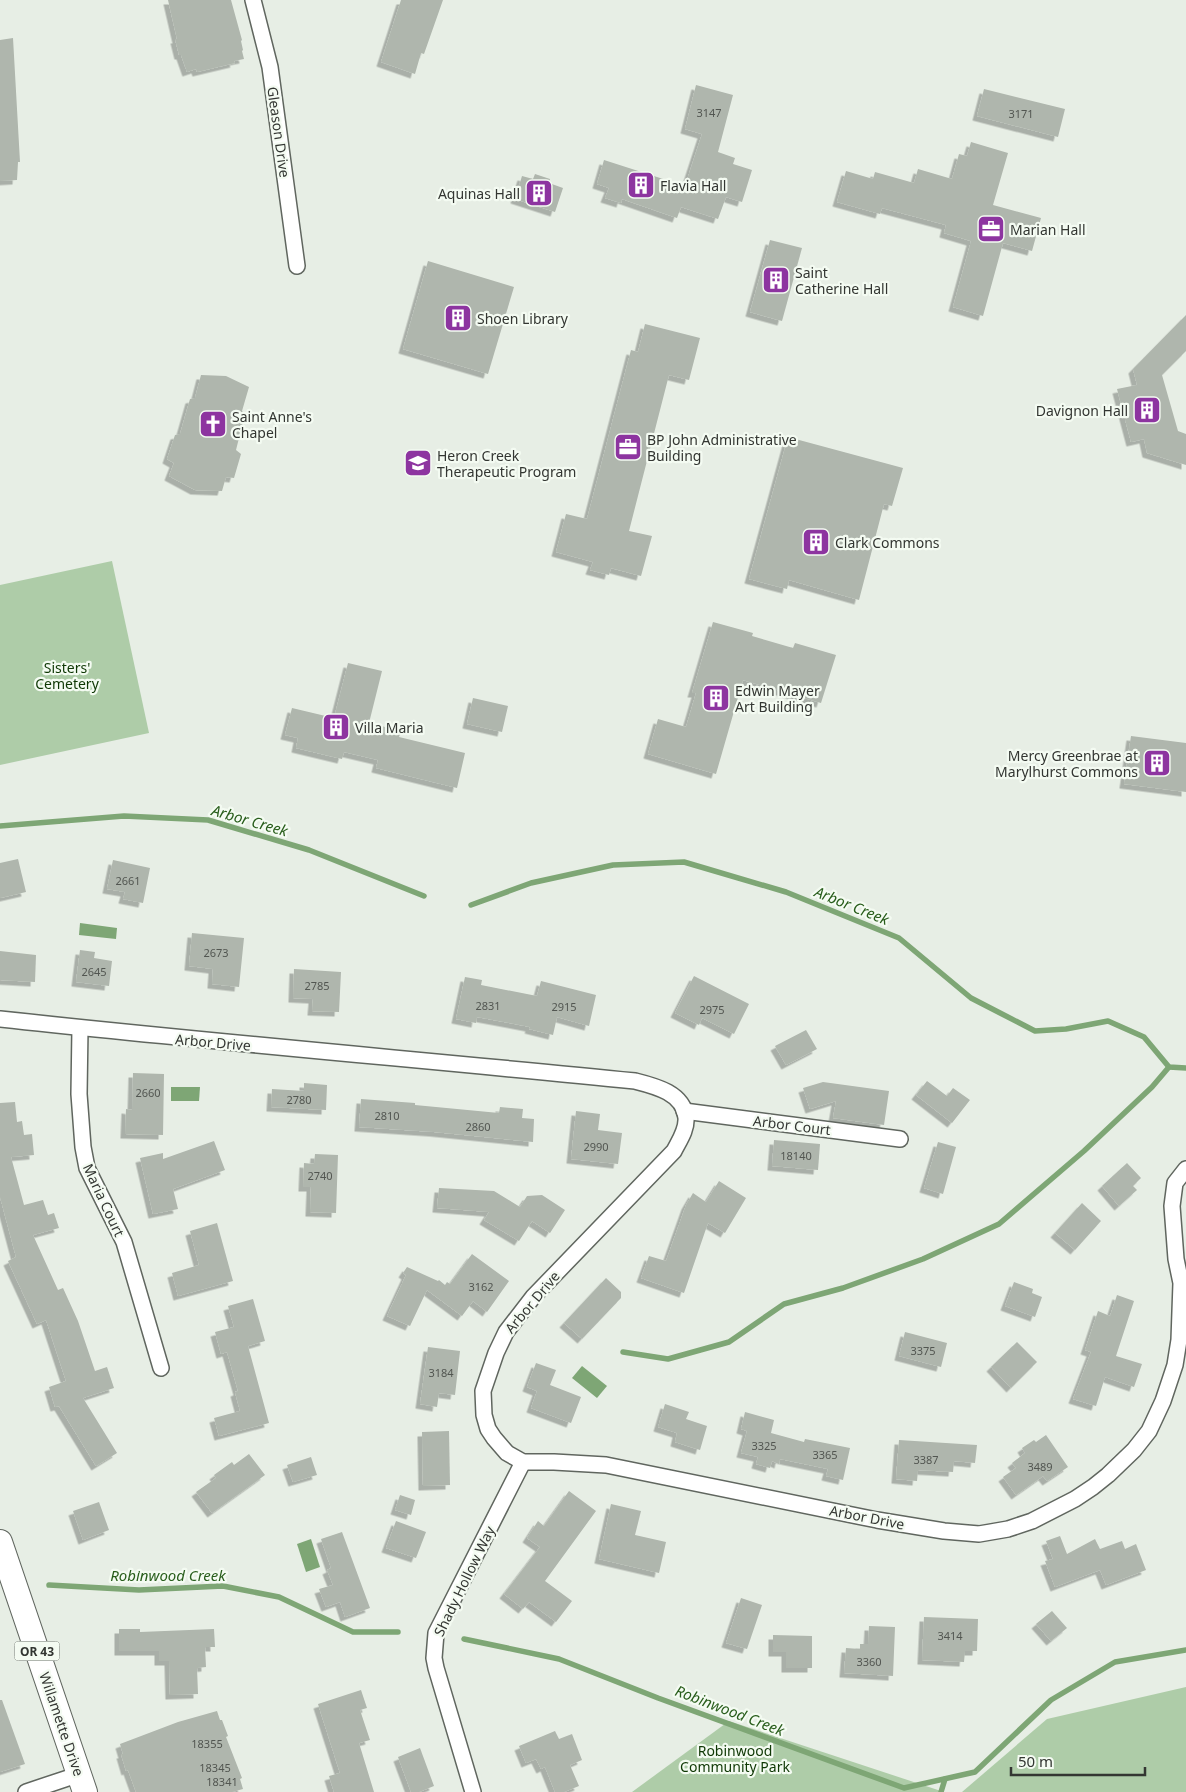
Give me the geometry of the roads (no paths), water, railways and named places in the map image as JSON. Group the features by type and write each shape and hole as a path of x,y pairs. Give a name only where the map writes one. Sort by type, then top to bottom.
{"main road":[{"name":"Willamette Drive","path":"0,1542 82,1783"}],"street":[{"name":"Gleason Drive","path":"253,0 270,66 297,266"},
{"name":"Arbor Drive","path":"0,1019 210,1042 412,1058 635,1081 666,1090 680,1103 686,1119 684,1132 674,1152 533,1298 506,1332 496,1353 484,1391 484,1414 488,1429 507,1453 523,1462 606,1465 877,1520 944,1531 979,1534 1008,1529 1032,1521 1075,1499 1093,1487 1134,1450 1149,1431 1163,1402 1175,1365 1179,1340 1181,1283 1176,1259 1172,1206 1175,1183 1186,1169"},
{"name":"Maria Court","path":"80,1028 79,1094 83,1147 87,1168 124,1242 161,1368"},
{"name":"Arbor Court","path":"684,1111 900,1139"},
{"name":"Shady Hollow Way","path":"473,1792 436,1668 434,1658 436,1633 523,1462"},
{"path":"26,1792 82,1783"}],"waterway":[{"name":"Arbor Creek","path":"0,826 124,816 208,820 309,850 424,896"},
{"name":"Arbor Creek","path":"471,905 531,883 613,865 684,862 786,892 899,938 971,998 1035,1031 1066,1029 1108,1021 1144,1037 1169,1067 1186,1068"},
{"path":"623,1352 668,1359 729,1342 784,1304 843,1288 923,1259 999,1224 1084,1151 1152,1087 1169,1067"},
{"name":"Robinwood Creek","path":"49,1585 139,1590 223,1586 279,1597 353,1632 398,1632"},
{"name":"Robinwood Creek","path":"464,1639 559,1659 658,1698 904,1788 975,1772 1051,1700 1115,1662 1186,1650"},
{"path":"941,1792 945,1779"}],"place":[{"name":"Flavia Hall","path":"641,185"},
{"name":"Aquinas Hall","path":"539,193"},
{"name":"Marian Hall","path":"991,229"},
{"name":"Saint Catherine Hall","path":"776,280"},
{"name":"Shoen Library","path":"458,318"},
{"name":"Davignon Hall","path":"1147,410"},
{"name":"Saint Anne's Chapel","path":"213,424"},
{"name":"BP John Administrative Building","path":"628,447"},
{"name":"Heron Creek Therapeutic Program","path":"418,463"},
{"name":"Clark Commons","path":"816,542"},
{"name":"Edwin Mayer Art Building","path":"716,698"},
{"name":"Villa Maria","path":"336,727"},
{"name":"Mercy Greenbrae at Marylhurst Commons","path":"1157,763"}],"park label":[{"name":"Sisters' Cemetery","path":"67,676"},
{"name":"Robinwood Community Park","path":"735,1758"}]}
